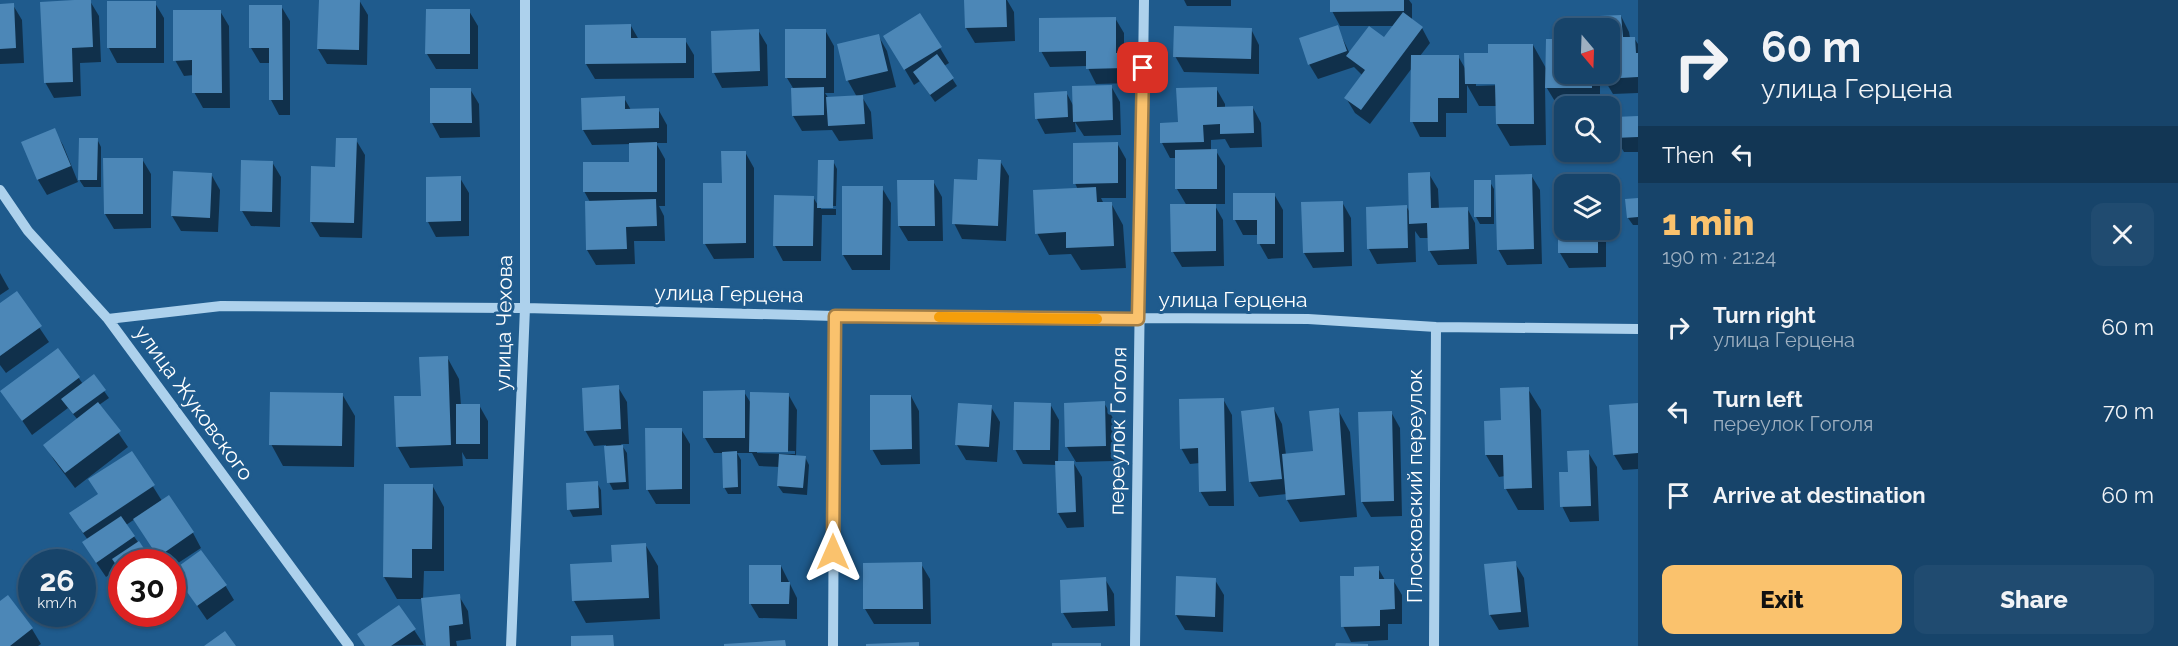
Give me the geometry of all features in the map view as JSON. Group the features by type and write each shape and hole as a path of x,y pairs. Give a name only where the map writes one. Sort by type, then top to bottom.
{"street":[{"name":"улица Чехова","path":"511,646 525,308 525,0"},
{"name":"переулок Гоголя","path":"1135,646 1144,0"},
{"name":"улица Жуковского","path":"0,190 28,231 108,319 349,646"},
{"name":"улица Герцена","path":"108,319 221,306 525,308 835,316 1308,319 1436,327 1638,329"},
{"path":"833,646 835,316"},
{"name":"Плосковский переулок","path":"1434,646 1436,327"}],"building":[{"path":"91,0 93,47 72,48 73,82 44,83 40,2"},
{"path":"319,0 360,0 359,50 317,49"},
{"path":"964,0 1006,0 1007,27 965,28"},
{"path":"1330,0 1404,0 1404,11 1330,12"},
{"path":"107,1 156,1 156,48 107,48"},
{"path":"14,3 16,48 0,49 0,4"},
{"path":"249,5 282,5 283,100 269,100 269,48 249,48"},
{"path":"426,9 470,9 470,54 425,54"},
{"path":"173,10 221,10 222,93 192,93 192,60 173,61"},
{"path":"1403,12 1423,27 1361,110 1344,98 1365,70 1346,56 1369,26 1384,37"},
{"path":"920,13 942,47 904,70 883,36"},
{"path":"1621,15 1623,37 1635,37 1638,77 1620,78 1620,18 1599,18 1599,16"},
{"path":"1116,17 1116,53 1125,53 1125,68 1086,69 1086,51 1039,52 1039,18"},
{"path":"631,24 631,38 686,38 686,63 585,64 585,25"},
{"path":"1338,25 1347,51 1308,65 1299,38"},
{"path":"1174,26 1252,28 1251,59 1173,57"},
{"path":"759,29 760,71 712,73 711,31"},
{"path":"785,29 826,29 826,78 785,78"},
{"path":"879,34 888,71 846,81 837,44"},
{"path":"1546,39 1554,39 1554,84 1592,84 1592,88 1545,88"},
{"path":"1488,44 1533,44 1534,124 1496,124 1495,84 1465,84 1464,53 1488,53"},
{"path":"937,54 954,78 930,95 913,72"},
{"path":"1411,55 1459,55 1459,98 1438,98 1438,122 1410,122"},
{"path":"1112,85 1113,120 1073,122 1072,86"},
{"path":"824,87 824,115 792,116 791,88"},
{"path":"1217,87 1217,107 1253,106 1254,133 1220,134 1220,124 1203,125 1204,142 1160,143 1160,123 1178,122 1176,88"},
{"path":"430,88 471,88 472,123 430,123"},
{"path":"1067,91 1068,117 1035,119 1034,93"},
{"path":"863,95 865,124 828,126 826,97"},
{"path":"625,96 625,109 659,108 659,128 582,130 581,98"},
{"path":"1638,116 1638,137 1620,138 1620,117"},
{"path":"55,128 71,166 37,180 21,142"},
{"path":"79,138 98,138 97,180 78,180"},
{"path":"336,138 357,138 354,223 310,222 311,166 335,167"},
{"path":"657,142 657,192 583,192 583,162 629,162 629,143"},
{"path":"1118,142 1118,183 1073,184 1073,143"},
{"path":"1217,149 1217,189 1175,189 1175,150"},
{"path":"721,151 746,151 746,243 703,244 703,183 722,183"},
{"path":"103,158 143,158 143,214 104,214"},
{"path":"978,159 1001,160 998,226 952,224 954,179 977,180"},
{"path":"241,160 273,161 272,212 240,211"},
{"path":"818,160 834,160 833,208 817,208"},
{"path":"173,171 212,173 210,218 171,216"},
{"path":"1430,172 1431,208 1468,207 1469,249 1428,251 1427,223 1409,224 1408,173"},
{"path":"1532,174 1534,249 1497,250 1495,175"},
{"path":"461,176 461,221 426,222 426,177"},
{"path":"897,180 934,180 935,226 898,226"},
{"path":"1474,180 1491,180 1491,217 1474,217"},
{"path":"842,186 883,186 882,255 842,255"},
{"path":"1096,187 1097,202 1112,202 1114,246 1066,248 1066,232 1035,234 1033,190"},
{"path":"1233,193 1275,193 1275,244 1257,244 1257,220 1233,220"},
{"path":"774,195 814,196 813,246 773,246"},
{"path":"1638,198 1638,217 1627,218 1625,199"},
{"path":"656,199 657,226 626,227 627,249 586,250 585,201"},
{"path":"1343,201 1344,252 1303,253 1301,202"},
{"path":"1170,204 1216,204 1216,251 1171,252"},
{"path":"1407,205 1408,248 1367,249 1366,207"},
{"path":"1558,240 1598,240 1598,253 1558,253"},
{"path":"17,291 42,326 0,356 0,303"},
{"path":"58,348 80,377 22,421 0,391"},
{"path":"448,356 451,445 396,447 394,396 421,396 419,357"},
{"path":"94,374 106,390 73,414 61,399"},
{"path":"619,385 621,429 584,431 582,388"},
{"path":"1529,387 1532,488 1504,489 1503,455 1485,455 1484,421 1501,420 1500,388"},
{"path":"745,390 745,438 703,438 703,391"},
{"path":"270,392 343,393 342,446 269,445"},
{"path":"750,392 789,393 788,452 749,452"},
{"path":"870,395 911,395 912,449 870,450"},
{"path":"1224,398 1226,491 1199,492 1198,448 1180,449 1179,399"},
{"path":"1105,401 1106,446 1065,447 1064,403"},
{"path":"98,402 121,431 65,473 43,445"},
{"path":"1014,402 1051,403 1050,450 1013,450"},
{"path":"958,403 992,405 989,447 955,445"},
{"path":"1638,403 1638,453 1613,455 1609,405"},
{"path":"456,404 480,404 480,444 456,444"},
{"path":"1274,407 1282,479 1249,482 1241,411"},
{"path":"1339,408 1345,495 1286,500 1282,454 1313,451 1309,411"},
{"path":"1392,411 1394,501 1361,502 1358,412"},
{"path":"645,428 682,428 682,489 646,490"},
{"path":"623,445 626,482 607,483 604,446"},
{"path":"1589,450 1591,506 1560,507 1559,472 1568,472 1567,451"},
{"path":"132,451 155,485 83,533 69,513 98,494 88,479"},
{"path":"737,451 738,487 723,488 722,452"},
{"path":"779,454 806,456 803,488 777,486"},
{"path":"1055,461 1074,461 1076,512 1057,513"},
{"path":"598,481 599,508 567,510 566,483"},
{"path":"384,484 433,484 432,549 412,549 412,578 383,577"},
{"path":"169,495 194,532 170,549 153,549 133,519"},
{"path":"121,516 135,536 116,549 108,549 108,555 96,563 96,549 87,549 82,542"},
{"path":"139,541 144,549 127,549"},
{"path":"646,543 649,598 572,601 570,564 612,562 611,545"},
{"path":"201,550 227,585 197,606 186,591 186,561"},
{"path":"1516,561 1521,612 1489,615 1484,564"},
{"path":"922,562 923,609 863,609 863,563"},
{"path":"749,565 781,565 781,582 790,582 789,604 749,604"},
{"path":"1379,566 1379,579 1394,579 1395,609 1380,610 1380,626 1341,627 1340,576 1354,576 1354,567"},
{"path":"1176,576 1216,578 1215,617 1175,615"},
{"path":"1106,577 1108,611 1061,613 1060,580"},
{"path":"460,594 463,624 449,626 450,646 426,646 421,598"},
{"path":"8,595 18,608 18,627 33,628 10,646 0,646 0,601"},
{"path":"399,605 416,629 391,646 365,646 357,634"},
{"path":"225,631 236,646 204,646"},
{"path":"613,635 614,646 571,646 571,636"},
{"path":"785,640 786,646 724,646 724,644"},
{"path":"919,642 919,646 866,646 866,644"},
{"path":"1052,643 1101,643 1101,646 1052,646"},
{"path":"1336,643 1368,644 1368,646 1335,646"}],"slow traffic":[{"path":"939,317 1097,319"}],"route":[{"path":"833,552 835,316 1138,319 1143,68"}]}
